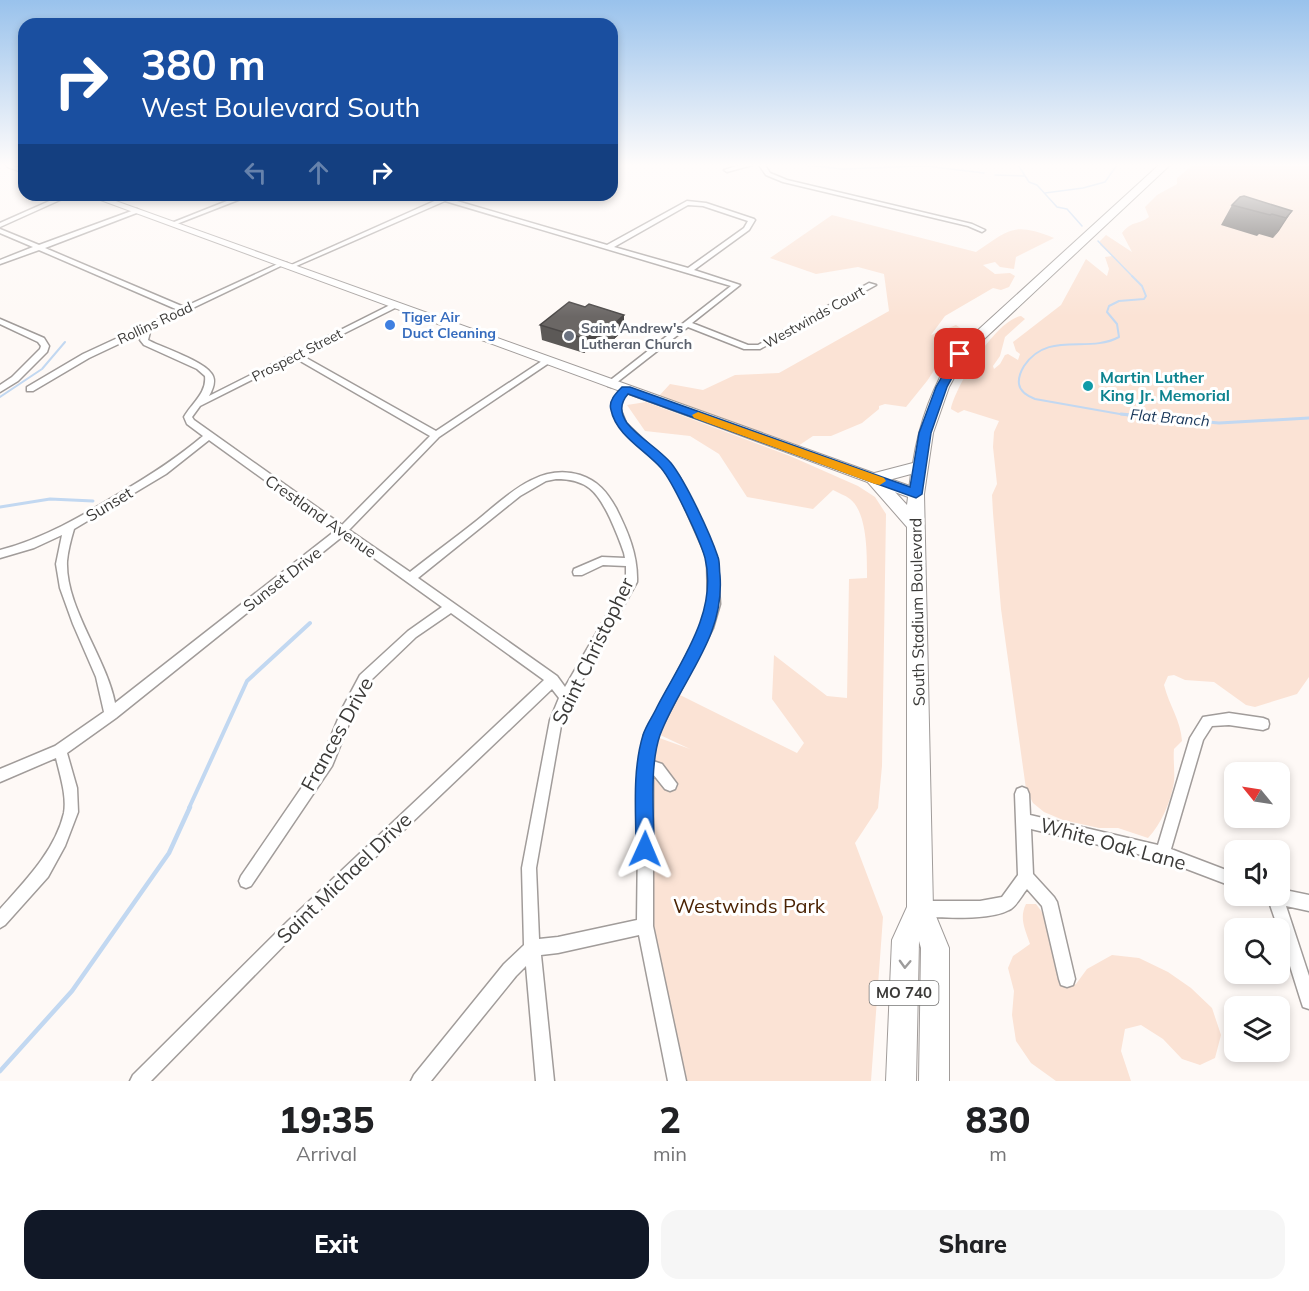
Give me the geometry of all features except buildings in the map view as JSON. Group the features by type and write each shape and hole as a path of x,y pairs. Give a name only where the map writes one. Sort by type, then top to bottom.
{"main road":[{"path":"149,215 916,494"},
{"name":"South Stadium Boulevard","path":"934,1081 935,948 920,909 916,494 925,433 942,387 960,354 1110,215"},
{"path":"873,479 920,466"},
{"path":"873,479 916,525"},
{"name":"MO 740","path":"901,1081 905,940 920,909"}],"street":[{"path":"0,225 22,215"},
{"path":"0,262 125,215"},
{"path":"172,224 194,215"},
{"name":"Rollins Road","path":"30,389 86,356 183,309 405,215"},
{"path":"502,215 736,285 611,384"},
{"path":"609,246 664,215"},
{"path":"690,270 747,229 752,220 738,215"},
{"path":"930,215 982,230"},
{"path":"0,231 183,309"},
{"name":"Westwinds Court","path":"687,324 747,346 760,347 872,285"},
{"name":"Prospect Street","path":"199,404 394,305"},
{"path":"0,321 41,340 45,346 44,350 15,379 0,389"},
{"name":"Crestland Avenue","path":"148,326 144,340 147,343 200,367 209,375 210,387 188,417 190,422 553,680 566,697"},
{"path":"297,356 436,435"},
{"name":"Sunset Drive","path":"0,776 60,750 111,714 342,531 436,435 548,361"},
{"path":"626,390 618,398 615,408 622,424 665,465 677,480 712,558 714,604 707,628 651,735 646,764 645,926 677,1081"},
{"name":"Sunset","path":"0,554 34,545 69,528 183,459 208,436"},
{"name":"Saint Christopher","path":"410,578 528,486 559,474 578,477 594,484 604,493 632,561 631,582 621,603 566,697 556,720 530,868 532,948 545,1081"},
{"path":"69,528 62,568 76,624 105,680 111,714"},
{"path":"578,572 602,561 632,561"},
{"name":"Frances Drive","path":"246,881 327,762 349,706 364,679 412,633 450,608"},
{"name":"Saint Michael Drive","path":"139,1081 293,926 553,680"},
{"path":"1163,853 1197,738 1208,721 1229,719 1263,724"},
{"path":"0,920 43,872 60,841 71,812 70,788 60,750"},
{"path":"646,764 657,769 670,784"},
{"path":"920,909 980,909 1006,904 1026,877 1022,794"},
{"name":"White Oak Lane","path":"1025,821 1163,853 1224,876"},
{"path":"1026,877 1049,902 1067,980"},
{"path":"1290,899 1309,903"},
{"path":"1278,906 1309,1001"},
{"path":"420,1081 510,970 532,948 558,945 645,926"}],"green space":[{"path":"831,215 976,252 1012,230 1029,230 1054,238 1016,257 1014,269 1000,267 995,262 983,265 995,274 1010,273 1015,276 1009,287 1001,290 993,288 945,316 931,335 956,325 962,329 927,381 906,407 885,404 879,406 879,409 862,423 831,436 813,436 798,446 659,396 670,384 703,390 735,375 779,373 889,311 884,274 858,267 816,274 770,258"},
{"path":"1309,215 1309,677 1297,694 1255,707 1246,705 1214,682 1168,676 1164,685 1182,741 1174,749 1174,782 1168,805 1148,838 1118,828 1099,828 1063,820 1044,812 1033,803 1026,789 1001,609 993,513 992,495 997,484 993,447 994,432 999,421 964,410 958,413 951,409 954,398 978,355 1000,329 1011,320 1021,316 1025,319 1005,337 1000,356 993,366 994,369 1005,355 1008,354 1018,360 1020,354 1016,351 1013,342 1061,305 1086,259 1107,276 1109,269 1105,257 1112,256 1100,245 1100,241 1106,235 1132,252 1122,233 1132,224 1149,217"},
{"name":"Westwinds Park","path":"646,402 790,456 858,486 875,497 886,514 882,766 878,808 855,843 883,917 871,1081 677,1081 645,926 651,735 690,749 658,734 678,694 797,753 804,743 772,699 774,655 827,696 847,698 849,579 867,578 866,547 860,514 848,498 833,490 813,509 747,497 719,454 690,436 645,431 627,405"},
{"path":"1026,904 1036,904 1045,916 1063,987 1076,984 1087,969 1112,955 1139,958 1168,972 1191,988 1212,1008 1221,1035 1215,1058 1200,1065 1182,1059 1163,1039 1141,1025 1125,1029 1121,1051 1131,1081 1056,1081 1031,1063 1016,1041 1012,1015 1014,991 1008,968 1013,956 1030,944 1023,919"}],"waterway":[{"name":"Flat Branch","path":"1073,215 1082,226"},
{"name":"Flat Branch","path":"1098,241 1133,277"},
{"name":"Flat Branch","path":"1131,416 1035,399 1023,391 1019,381 1024,366 1034,355 1045,349 1056,345 1107,342 1119,337 1117,324 1107,312 1109,306 1119,301 1144,299 1146,296 1142,286 1133,277"},
{"path":"0,397 42,369 65,342"},
{"name":"Flat Branch","path":"1121,414 1219,423 1309,418"},
{"path":"0,507 50,499 93,501"},
{"path":"189,808 247,681 310,623"},
{"path":"0,1071 72,991 169,853 190,807"}],"slow traffic":[{"path":"698,415 880,481"}],"place":[{"name":"Tiger Air Duct Cleaning","path":"390,325"},
{"name":"Saint Andrew's Lutheran Church","path":"569,336"},
{"name":"Martin Luther King Jr. Memorial","path":"1088,386"}],"route":[{"path":"645,849 646,764 651,735 707,628 714,604 712,558 677,480 665,465 622,424 615,408 618,398 626,390 916,494 925,433 942,387 960,354"}]}
